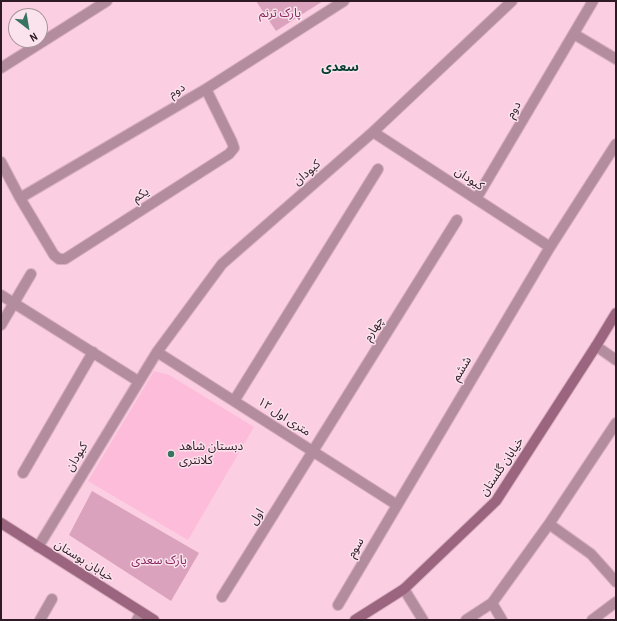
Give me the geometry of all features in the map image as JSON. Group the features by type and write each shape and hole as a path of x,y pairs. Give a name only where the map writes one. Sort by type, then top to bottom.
{"street":[{"path":"1,68 107,1"},
{"name":"دوم","path":"20,198 206,89 344,1"},
{"name":"کبودان","path":"38,547 138,381 157,352 222,264 373,132 512,1"},
{"name":"دوم","path":"476,199 593,1"},
{"path":"574,34 616,59"},
{"name":"یکم","path":"20,198 54,255 59,259 65,259 229,154 234,148 206,89"},
{"name":"کیودان","path":"373,132 550,247"},
{"path":"550,247 616,144"},
{"path":"1,162 20,198"},
{"path":"234,401 378,169"},
{"name":"چهارم","path":"313,451 457,220"},
{"name":"ششم","path":"397,505 550,247"},
{"path":"1,324 31,274"},
{"path":"1,295 138,381"},
{"name":"خیابان گلستان","path":"355,620 404,589 496,502 616,313"},
{"path":"596,346 616,360"},
{"path":"24,473 93,352"},
{"name":"۱۲ متری اول","path":"157,352 397,505"},
{"path":"466,620 492,603 549,524 616,423"},
{"name":"اول","path":"222,597 313,451"},
{"name":"سوم","path":"338,605 397,505"},
{"name":"خیابان بوستان","path":"1,523 139,616 154,620"},
{"path":"549,524 591,554 616,582"},
{"path":"404,589 423,620"},
{"path":"40,620 52,599"},
{"path":"592,620 616,602"},
{"path":"492,603 502,620"}],"shaded area":[{"name":"دبستان شاهد کلانتری","path":"154,371 169,375 254,427 188,540 88,481"}],"green space":[{"name":"پارک ترنم","path":"256,1 323,1 276,31"},
{"name":"پارک سعدی","path":"92,491 199,553 171,601 69,535"}],"place":[{"name":"دبستان شاهد کلانتری","path":"171,454"}],"district":[{"name":"سعدی","path":"340,68"}]}
